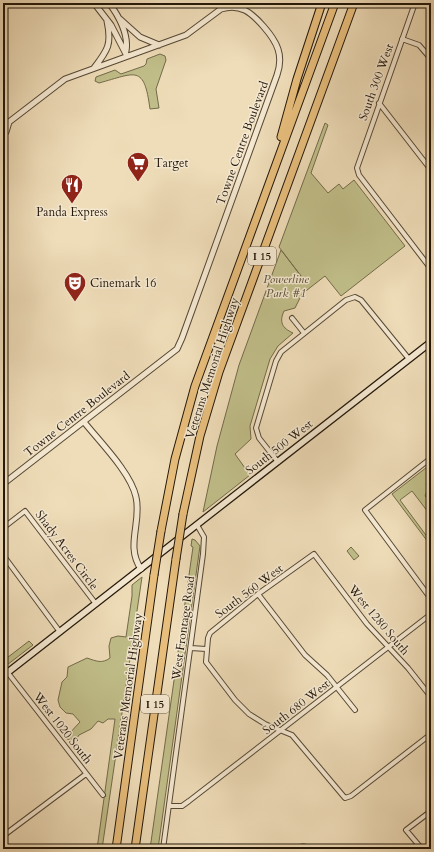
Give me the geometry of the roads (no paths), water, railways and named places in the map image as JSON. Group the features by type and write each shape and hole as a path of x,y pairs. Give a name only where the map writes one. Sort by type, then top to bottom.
{"highway":[{"path":"269,183 297,79 322,3"},
{"name":"Veterans Memorial Highway","path":"116,849 154,576 175,459 193,392 334,3"},
{"name":"Veterans Memorial Highway","path":"135,849 183,514 200,436 219,372 354,3"}],"main road":[{"name":"South 500 West","path":"5,674 431,342"}],"street":[{"path":"94,3 106,18 126,54"},
{"path":"109,3 119,19 128,42 126,54"},
{"name":"South 300 West","path":"415,3 357,168 359,175 431,269"},
{"name":"Towne Centre Boulevard","path":"3,134 9,122 60,82 76,74 94,69 126,54 159,45 195,30 223,6 239,7 249,11 272,37 279,49 281,58 278,75 181,342 177,349 3,484"},
{"path":"94,69 104,55 110,40 106,18"},
{"path":"119,19 140,37 159,45"},
{"path":"402,39 419,45 431,59"},
{"path":"379,103 431,170"},
{"path":"3,124 9,122"},
{"path":"278,462 257,435 256,424 276,361 285,348 304,333 346,300 355,297 364,302 409,359"},
{"path":"292,318 304,333"},
{"path":"84,422 122,468 133,486 137,503 133,552 141,569"},
{"path":"431,458 365,510 431,599"},
{"name":"Shady Acres Circle","path":"3,528 25,511 96,604"},
{"name":"West Frontage Road","path":"163,849 204,545 202,534 197,525"},
{"name":"South 560 West","path":"206,649 210,633 258,594 314,554"},
{"name":"West 1280 South","path":"314,554 367,624 408,668 431,698"},
{"path":"3,555 60,632"},
{"path":"258,594 305,655 324,671 355,710"},
{"name":"South 680 West","path":"169,806 178,807 185,804 282,731 431,614"},
{"path":"191,648 206,649 205,659 207,664 239,705 254,718 292,735 345,798 351,796 431,734"},
{"name":"West 1020 South","path":"5,674 103,795"},
{"path":"3,836 86,774"},
{"path":"422,849 406,830 431,811"},
{"path":"290,849 303,847 318,849"}],"place":[{"name":"Target","path":"138,182"},
{"name":"Panda Express","path":"72,204"},
{"name":"Cinemark 16","path":"75,302"}],"park label":[{"name":"Powerline Park #1","path":"286,286"}]}
